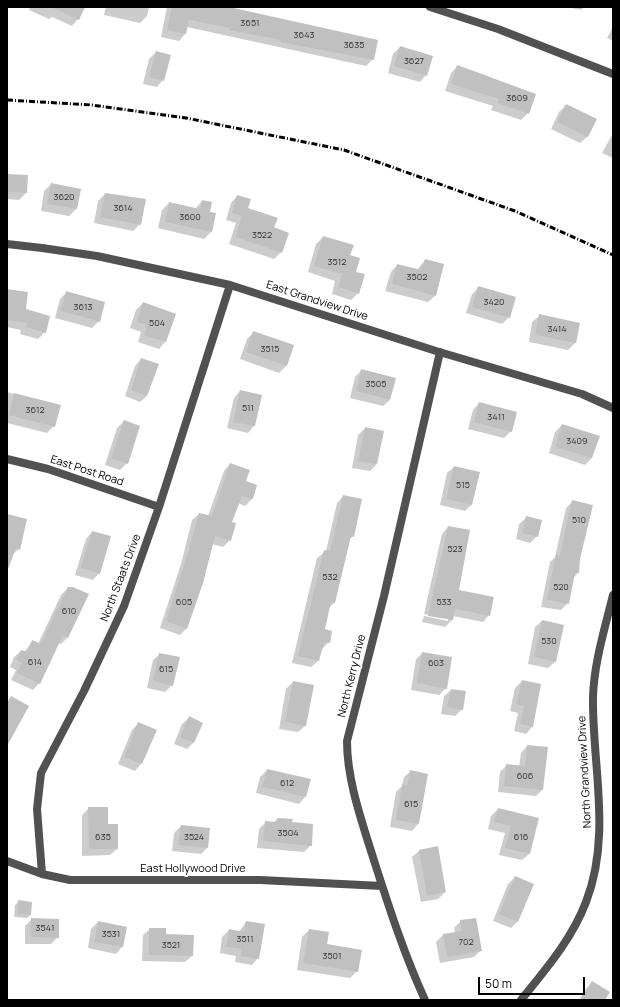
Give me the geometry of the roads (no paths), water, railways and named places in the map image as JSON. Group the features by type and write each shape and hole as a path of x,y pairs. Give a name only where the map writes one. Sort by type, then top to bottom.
{"street":[{"path":"430,7 498,29 613,74"},
{"name":"East Grandview Drive","path":"7,244 97,256 230,285 440,352 582,394 613,408"},
{"name":"North Staats Drive","path":"42,874 37,809 41,773 84,691 124,606 159,507 230,285"},
{"name":"North Kerry Drive","path":"425,1000 408,961 382,886 351,778 347,755 348,741 440,352"},
{"name":"East Post Road","path":"7,459 48,469 159,507"},
{"name":"North Grandview Drive","path":"521,1000 565,944 582,913 592,883 599,845 600,811 593,695 599,655 613,595"},
{"name":"East Hollywood Drive","path":"7,861 42,874 70,880 260,880 382,886"}],"railway":[{"path":"7,100 92,105 186,118 344,150 515,211 613,255"}]}
